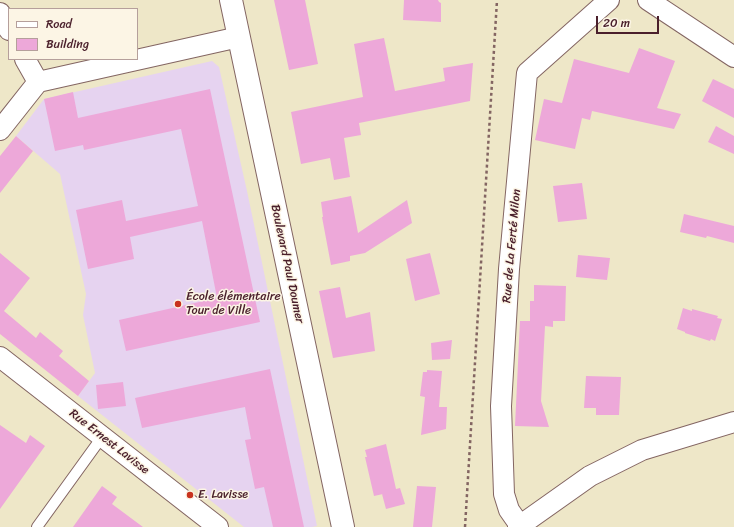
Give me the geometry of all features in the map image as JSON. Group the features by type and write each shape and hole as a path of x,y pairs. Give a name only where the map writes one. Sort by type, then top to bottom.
{"main road":[{"name":"Boulevard Paul Doumer","path":"231,0 343,527"}],"street":[{"name":"Rue de La Ferté Milon","path":"520,526 509,510 504,494 501,406 509,270 527,73 609,0"},
{"path":"648,0 734,57"},
{"path":"0,13 8,28"},
{"path":"138,59 239,36"},
{"path":"26,60 38,82"},
{"path":"0,130 38,82 134,60"},
{"name":"Rue Ernest Lavisse","path":"0,357 218,527"},
{"path":"520,526 590,476 642,450 734,422"}],"lane":[{"path":"37,527 102,437"}],"path":[{"path":"465,527 497,0"}],"shaded area":[{"name":"École élémentaire Tour de Ville","path":"212,61 219,67 247,191 317,526 244,527 78,396 95,373 83,315 86,294 60,174 16,136 44,99"}],"building":[{"path":"274,0 305,0 318,64 289,70"},
{"path":"404,0 438,0 441,3 441,22 403,20"},
{"path":"384,38 395,91 445,81 443,68 473,63 470,101 359,123 361,135 344,138 350,177 334,180 330,158 301,164 291,112 363,97 354,44"},
{"path":"639,48 675,61 657,108 681,114 674,129 592,111 590,120 582,118 575,149 535,140 544,99 562,103 574,59 629,73"},
{"path":"713,79 734,89 734,118 702,101"},
{"path":"210,89 260,322 126,351 119,320 217,298 202,221 130,237 134,259 88,269 76,210 122,200 126,221 198,206 181,129 84,150 83,145 55,151 44,99 73,92 78,118"},
{"path":"716,126 734,136 734,154 708,142"},
{"path":"16,136 33,151 0,193 0,156"},
{"path":"582,183 587,219 558,222 553,186"},
{"path":"351,196 358,233 407,200 412,223 365,253 350,256 350,261 331,265 322,217 321,202"},
{"path":"684,214 734,226 734,243 707,236 706,238 680,232"},
{"path":"0,253 30,278 4,311 36,338 40,332 63,351 59,356 89,381 78,396 0,334"},
{"path":"430,253 440,294 415,301 406,259"},
{"path":"578,255 610,258 607,280 576,277"},
{"path":"534,285 566,286 565,321 553,321 553,327 545,326 541,401 549,427 515,426 520,321 530,321 530,301 534,301"},
{"path":"340,287 346,318 370,312 375,351 333,358 319,291"},
{"path":"683,308 718,316 717,318 722,319 715,341 711,339 710,341 677,329"},
{"path":"452,340 450,359 432,360 431,343"},
{"path":"270,369 304,527 273,527 264,487 255,489 245,440 251,439 245,407 142,428 135,398"},
{"path":"427,370 442,371 439,407 447,407 446,429 421,435 425,397 420,396 423,372 427,372"},
{"path":"586,376 621,377 619,415 596,415 596,408 584,408"},
{"path":"123,382 126,406 98,409 96,385"},
{"path":"0,425 26,443 30,435 45,446 0,509"},
{"path":"386,444 396,489 400,488 405,504 386,509 382,494 374,496 365,457 367,457 365,450"},
{"path":"102,486 117,497 112,504 143,527 73,527"},
{"path":"417,486 436,487 432,527 413,527"}],"place":[{"name":"École élémentaire Tour de Ville","path":"178,304"},
{"name":"E. Lavisse","path":"190,495"}]}
